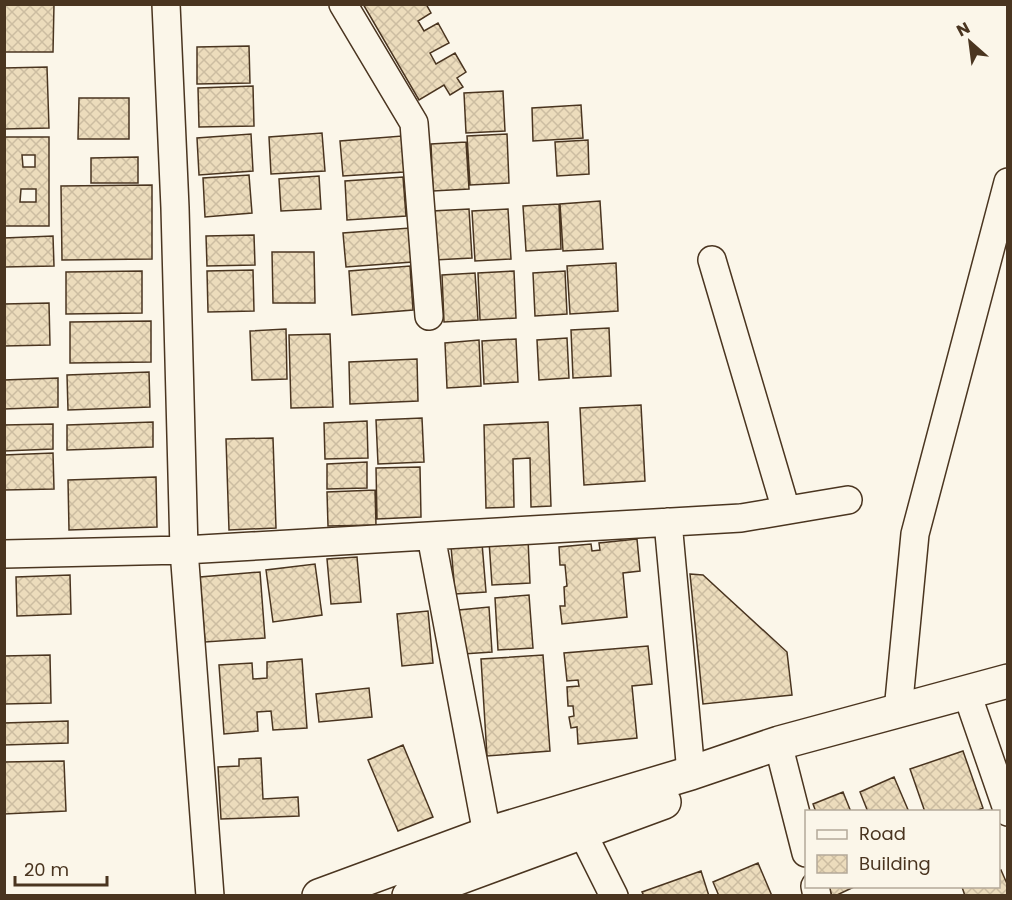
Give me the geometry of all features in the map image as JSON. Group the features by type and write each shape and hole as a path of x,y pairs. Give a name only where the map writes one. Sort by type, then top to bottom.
{"main road":[{"path":"319,896 487,834 691,773 779,743 1008,681"},
{"path":"421,894 782,759 1008,698"}],"street":[{"path":"166,4 175,208 184,550 210,896"},
{"path":"343,4 414,123 429,316"},
{"path":"898,711 915,534 1008,182"},
{"path":"712,260 786,510"},
{"path":"4,554 184,550 741,518 848,500"},
{"path":"668,522 691,773"},
{"path":"431,536 487,834"},
{"path":"972,708 1008,812"},
{"path":"782,759 805,845"},
{"path":"582,832 614,896"}],"building":[{"path":"4,4 54,4 53,52 4,52"},
{"path":"363,4 426,4 431,13 418,21 424,31 438,23 449,43 430,53 436,64 455,53 466,72 457,78 463,87 450,95 444,85 419,100"},
{"path":"249,46 250,83 197,84 197,47"},
{"path":"47,67 49,128 4,129 4,68"},
{"path":"253,86 254,126 199,127 198,88"},
{"path":"503,91 505,131 466,133 464,93"},
{"path":"79,98 129,98 129,139 78,139"},
{"path":"581,105 583,138 533,141 532,108"},
{"path":"322,133 325,171 271,174 269,137"},
{"path":"251,134 253,171 199,175 197,138"},
{"path":"507,134 509,183 470,185 467,136"},
{"path":"402,136 404,172 343,176 340,141"},
{"path":"4,137 49,137 49,226 4,226","holes":["22,155 35,155 35,167 23,167","21,189 36,189 36,202 20,202"]},
{"path":"588,140 589,174 557,176 555,142"},
{"path":"466,142 469,189 433,191 431,144"},
{"path":"138,157 138,183 91,183 91,158"},
{"path":"249,175 252,213 205,217 203,178"},
{"path":"319,176 321,209 281,211 279,179"},
{"path":"403,177 406,216 347,220 345,181"},
{"path":"152,185 152,259 62,260 61,186"},
{"path":"600,201 603,249 563,251 560,204"},
{"path":"559,204 561,249 526,251 523,206"},
{"path":"469,209 472,258 434,260 432,211"},
{"path":"508,209 511,259 475,261 472,211"},
{"path":"410,228 412,262 346,267 343,233"},
{"path":"254,235 255,265 207,266 206,236"},
{"path":"53,236 54,266 4,267 4,238"},
{"path":"272,252 314,252 315,303 273,303"},
{"path":"616,263 618,311 570,314 567,266"},
{"path":"410,266 413,310 352,315 349,271"},
{"path":"253,270 254,311 208,312 207,271"},
{"path":"142,271 142,313 66,314 66,272"},
{"path":"514,271 516,318 480,320 478,273"},
{"path":"565,271 567,314 535,316 533,273"},
{"path":"475,273 478,320 444,322 442,275"},
{"path":"49,303 50,345 4,346 4,304"},
{"path":"151,321 151,362 70,363 70,322"},
{"path":"609,328 611,376 573,378 571,330"},
{"path":"286,329 287,379 252,380 250,331"},
{"path":"330,334 333,407 291,408 289,335"},
{"path":"567,338 569,378 539,380 537,340"},
{"path":"516,339 518,382 484,384 482,341"},
{"path":"479,340 481,386 447,388 445,343"},
{"path":"417,359 418,401 350,404 349,362"},
{"path":"149,372 150,407 68,410 67,375"},
{"path":"58,378 58,407 4,409 4,380"},
{"path":"641,405 645,481 584,485 580,408"},
{"path":"422,418 424,462 378,464 376,420"},
{"path":"367,421 368,458 325,459 324,423"},
{"path":"153,422 153,447 67,450 67,425"},
{"path":"548,422 551,506 531,507 530,458 513,459 514,507 486,508 484,425"},
{"path":"53,424 53,449 4,451 4,425"},
{"path":"273,438 276,528 229,530 226,439"},
{"path":"53,453 54,489 4,490 4,455"},
{"path":"367,462 367,488 327,489 327,464"},
{"path":"420,467 421,517 377,519 376,468"},
{"path":"156,477 157,527 69,530 68,480"},
{"path":"375,490 376,525 328,526 327,492"},
{"path":"528,539 530,583 492,585 489,541"},
{"path":"637,539 640,571 623,573 627,617 562,624 560,606 565,606 564,587 567,586 565,565 560,565 559,547 591,544 592,551 600,550 599,543"},
{"path":"482,543 486,592 455,594 451,546"},
{"path":"357,557 361,602 331,604 327,559"},
{"path":"315,564 322,615 273,622 266,570"},
{"path":"260,572 265,638 205,642 200,577"},
{"path":"690,574 703,575 787,652 792,695 703,704"},
{"path":"70,575 71,614 17,616 16,577"},
{"path":"529,595 533,648 498,650 495,598"},
{"path":"489,607 492,652 463,654 459,610"},
{"path":"428,611 433,663 402,666 397,614"},
{"path":"648,646 652,684 632,686 637,738 578,744 577,727 571,728 569,717 574,716 573,706 568,706 567,687 579,686 578,680 567,681 564,653"},
{"path":"50,655 51,703 4,704 4,656"},
{"path":"543,655 550,751 487,756 481,659"},
{"path":"302,659 307,728 273,730 271,711 257,712 258,731 224,734 219,665 252,663 253,679 267,678 267,662"},
{"path":"369,688 372,717 319,722 316,694"},
{"path":"68,721 68,743 4,745 4,723"},
{"path":"403,745 433,817 398,831 368,760"},
{"path":"963,751 983,808 978,810 924,810 910,769"},
{"path":"261,758 263,799 298,797 299,816 221,819 218,767 239,766 239,759"},
{"path":"64,761 66,811 4,814 4,762"},
{"path":"894,777 908,810 867,810 860,792"},
{"path":"843,792 850,810 815,810 813,804"},
{"path":"758,863 772,896 719,896 713,882"},
{"path":"1000,870 1008,886 1008,896 965,896 962,888 1000,888"},
{"path":"701,871 709,896 644,896 642,892"},
{"path":"829,888 852,888 835,896 832,896"}]}
